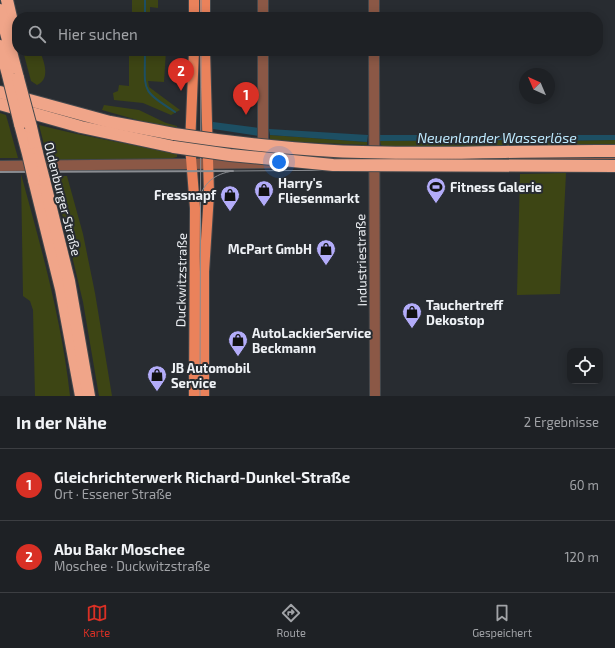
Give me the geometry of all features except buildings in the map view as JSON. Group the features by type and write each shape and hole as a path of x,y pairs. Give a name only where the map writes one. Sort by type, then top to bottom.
{"highway":[{"path":"7,0 12,22"},
{"name":"Oldenburger Straße","path":"0,10 12,55"},
{"name":"Oldenburger Straße","path":"1,52 13,77 39,180 69,281 83,396"},
{"name":"Oldenburger Straße","path":"12,56 14,62 13,77"},
{"path":"14,62 15,56"},
{"path":"0,92 110,122 174,134 264,146 334,151 615,151"},
{"path":"0,104 81,127 174,147 230,155 333,165 615,166"}],"main road":[{"path":"194,0 194,12"},
{"path":"205,0 205,12"},
{"name":"Duckwitzstraße","path":"194,56 190,133 195,208 194,396"},
{"name":"Duckwitzstraße","path":"204,396 204,272 209,194 205,56"}],"street":[{"path":"263,0 263,12"},
{"path":"374,0 374,12"},
{"path":"262,164 264,134 263,56"},
{"name":"Industriestraße","path":"374,56 373,159 375,396"},
{"path":"0,166 167,165 192,163 262,164 278,163 292,156 373,159 615,159"}],"green space":[{"path":"132,0 158,0 158,8 150,7 150,12 132,12"},
{"path":"24,56 41,56 45,70 44,79 37,85 31,81"},
{"path":"129,56 166,56 164,82 148,81 149,87 180,110 171,115 143,103 114,100 113,93 118,91 119,85 129,86"},
{"path":"104,105 139,110 166,123 177,126 177,128 141,121 102,110"},
{"path":"0,113 6,115 18,158 0,158"},
{"path":"39,125 177,154 177,157 169,159 48,160"},
{"path":"270,135 367,142 367,145 275,141 270,139"},
{"path":"523,140 523,143 497,147 385,147 381,145 380,141"},
{"path":"615,140 615,146 543,146 543,141"},
{"path":"566,173 560,294 517,295 520,174"},
{"path":"21,174 56,312 62,340 70,396 35,396 33,310 30,301 23,296"},
{"path":"53,176 67,176 83,234 95,293 112,396 99,396 83,302"}],"water":[{"path":"213,122 259,128 259,136 213,129"},
{"path":"269,129 368,135 367,142 270,135"},
{"path":"380,135 523,135 523,140 380,141"},
{"path":"528,135 615,135 615,140 543,141 543,139 537,139 528,141"}],"waterway":[{"name":"Neuenlander Wasserlöse","path":"145,0 145,12"},
{"name":"Neuenlander Wasserlöse","path":"145,56 145,82 147,88 156,99 175,112"},
{"name":"Neuenlander Wasserlöse","path":"520,137 530,137"}],"tram line":[{"path":"201,0 201,12"},
{"path":"200,396 201,56"},
{"path":"198,202 200,195 210,180 220,174 233,171 615,168"}],"railway":[{"path":"0,172 233,171"}],"place":[{"name":"Abu Bakr Moschee","path":"181,91"},
{"name":"Gleichrichterwerk Richard-Dunkel-Straße","path":"246,115"},
{"name":"Fitness Galerie","path":"436,204"},
{"name":"Harry's Fliesenmarkt","path":"264,207"},
{"name":"Fressnapf","path":"230,212"},
{"name":"McPart GmbH","path":"326,266"},
{"name":"Tauchertreff Dekostop","path":"412,329"},
{"name":"AutoLackierService Beckmann","path":"238,357"},
{"name":"JB Automobil Service","path":"157,392"}]}
